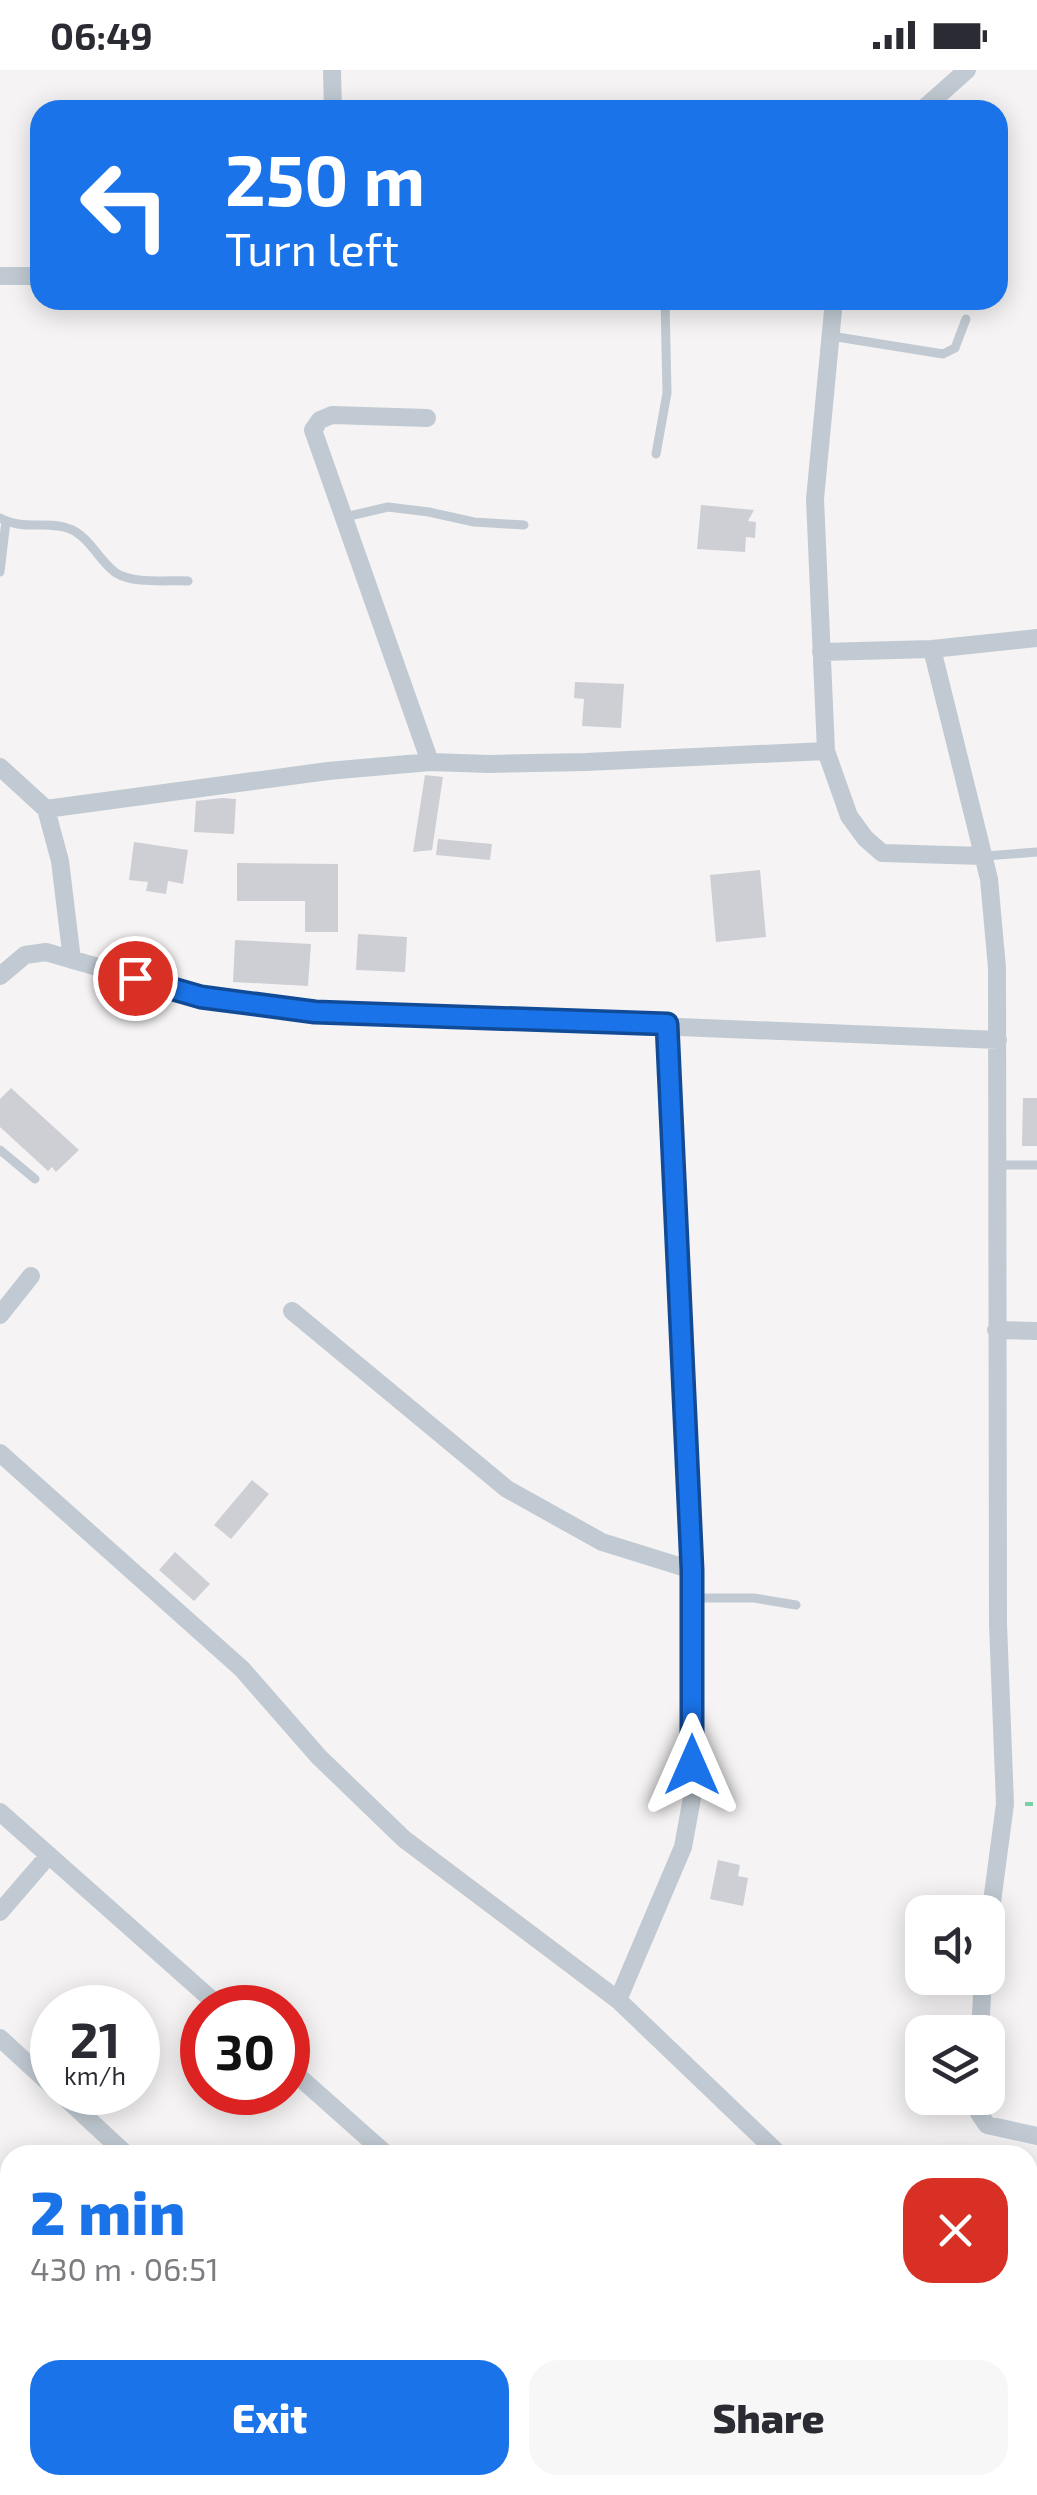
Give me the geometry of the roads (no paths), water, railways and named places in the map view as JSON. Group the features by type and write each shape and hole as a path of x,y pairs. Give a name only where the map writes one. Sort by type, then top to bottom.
{"street":[{"path":"332,70 334,100"},
{"path":"933,100 967,70"},
{"path":"0,276 30,276"},
{"path":"833,310 816,499 826,751 849,816 865,838 882,852 928,857 982,856"},
{"path":"427,418 332,416 320,420 313,430 430,762"},
{"path":"821,652 932,649 1037,638"},
{"path":"932,649 989,879 997,968 998,1624 1005,1804 993,1895"},
{"path":"46,809 430,762 586,762 826,751"},
{"path":"0,768 46,809 60,861 72,960"},
{"path":"0,976 26,956 46,952 201,997 315,1012 998,1040"},
{"path":"618,2000 683,1847 692,1798 692,1570 667,1024"},
{"path":"0,1314 31,1276"},
{"path":"292,1312 507,1488 602,1542 692,1570"},
{"path":"996,1330 1037,1331"},
{"path":"0,1453 242,1669 319,1757 404,1840 618,2000 770,2145"},
{"path":"0,1812 195,1985"},
{"path":"0,1912 49,1855"},
{"path":"0,2038 30,2066"},
{"path":"310,2087 376,2145"},
{"path":"83,2115 115,2145"},
{"path":"980,2115 987,2125 1037,2136"}],"lane":[{"path":"656,454 667,393 666,310"},
{"path":"830,336 942,354 955,348 966,319"},
{"path":"345,517 388,507 474,522 524,525"},
{"path":"0,572 3,520 66,527 94,549 111,569 127,578 188,581"},
{"path":"982,856 1037,852"},
{"path":"0,1150 34,1179"},
{"path":"997,1165 1037,1164"},
{"path":"692,1598 754,1598 796,1605"}]}
